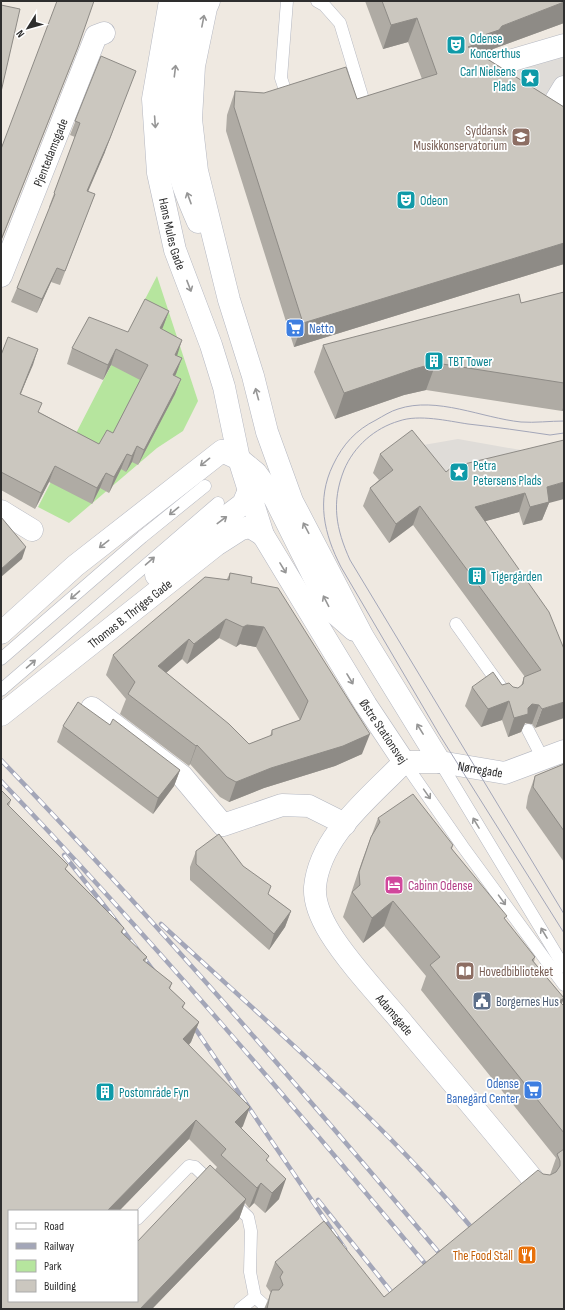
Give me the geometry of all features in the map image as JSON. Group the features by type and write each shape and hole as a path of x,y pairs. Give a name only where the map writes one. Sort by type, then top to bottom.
{"street":[{"name":"Hans Mules Gade","path":"170,1 153,99 158,173 175,250 211,345 224,387 239,459"},
{"path":"191,1 176,58 173,84 172,117 174,146 179,171 229,300"},
{"path":"125,616 160,570 243,504 252,483 267,432 253,376 229,300 197,171 191,119 194,66 206,8 209,1"},
{"name":"Pjentedamsgade","path":"1,276 96,36 104,33"},
{"path":"502,81 482,69 564,45"},
{"path":"530,98 557,114 564,87"},
{"name":"Østre Stationsvej","path":"267,432 292,501 363,637 440,762"},
{"path":"1,633 75,566 212,457 222,451 239,459"},
{"name":"Østre Stationsvej","path":"239,459 252,483 263,535 366,705 404,762"},
{"path":"252,483 275,499 330,610 363,637"},
{"path":"1,511 32,530"},
{"name":"Thomas B. Thriges Gade","path":"1,715 216,545 241,529 250,527 263,535"},
{"path":"92,708 182,776 223,825 282,805 309,806 346,824"},
{"name":"Nørregade","path":"440,762 505,773 564,751"},
{"path":"404,762 440,762"},
{"name":"Adamsgade","path":"404,762 346,824 331,843 320,864 315,888 319,913 330,933 361,974 539,1187"}],"lane":[{"path":"288,1 281,78 288,99"},
{"path":"317,1 324,5 340,23 366,106"},
{"path":"1,659 142,537 205,486"},
{"path":"1,690 218,503"},
{"path":"456,624 510,699"},
{"path":"528,730 543,759"},
{"name":"Østre Stationsvej","path":"404,762 463,847 562,977"},
{"name":"Østre Stationsvej","path":"440,762 562,977"},
{"path":"138,1218 186,1168 189,1166 195,1167 248,1217 251,1231 250,1272 255,1297 267,1308"},
{"path":"240,1309 255,1297"}],"green space":[{"path":"157,276 198,401 183,431 157,448 69,523 38,507"}],"shaded area":[{"name":"Carl Nielsens Plads","path":"564,45 564,87 550,110 482,69"},
{"name":"Petra Petersens Plads","path":"458,439 532,452 441,485 412,447"}],"building":[{"path":"57,1 94,1 78,47 1,240 1,149"},
{"name":"Odeon","path":"382,1 564,1 502,26 499,30 484,35 478,43 468,47 564,107 564,243 303,323 234,107 235,91 264,93 346,67 357,99 437,74 417,18 391,25"},
{"path":"1,5 20,9 1,92"},
{"path":"101,56 136,71 110,138 87,191 95,194 65,271 57,268 42,299 17,288 55,194 54,193 80,123 75,121"},
{"path":"564,292 564,383 436,363 344,393 323,345 519,294 521,303"},
{"path":"145,299 169,311 160,328 182,340 175,355 182,358 173,375 181,379 144,450 137,446 132,456 127,454 114,477 106,473 97,488 55,466 41,493 1,472 1,355 8,337 38,349 20,394 42,403 38,412 99,444 107,430 113,433 148,365 116,349 108,365 72,348 89,317 128,332"},
{"path":"412,430 446,472 452,467 564,440 564,482 547,487 549,502 530,507 525,493 475,507 549,612 564,649 564,702 542,709 539,705 532,704 528,708 528,714 514,718 509,701 488,709 472,687 493,672 502,685 509,683 513,687 518,688 523,684 524,677 541,670 420,506 396,524 370,488 393,470 380,454"},
{"path":"1,517 26,547 1,569"},
{"path":"230,573 252,577 251,583 278,588 370,734 343,746 271,768 236,782 227,777 197,745 196,746 128,694 135,682 113,655 205,577 229,580","holes":["226,619 243,627 247,625 264,627 308,701 300,720 272,730 272,735 249,744 229,724 158,666 189,639 194,644"]},
{"path":"78,702 110,725 113,719 180,770 158,798 63,726"},
{"path":"564,764 564,831 533,787 535,776"},
{"name":"Postområde Fyn","path":"1,790 11,800 7,804 68,865 65,869 124,928 121,932 147,957 143,960 172,983 169,988 185,1003 182,1007 199,1022 183,1039 250,1107 235,1122 269,1156 266,1160 286,1179 272,1193 261,1183 257,1188 221,1155 226,1149 196,1120 108,1210 8,1210 8,1302 138,1302 138,1241 210,1165 246,1199 140,1309 1,1309"},
{"path":"413,794 453,845 451,848 507,916 504,918 535,957 532,960 564,998 559,1001 564,1006 564,1133 430,965 440,957 393,901 372,918 352,892 360,885 359,872 371,837 380,822 378,818"},
{"path":"219,834 243,866 271,886 268,894 291,911 274,934 196,864 196,851"},
{"path":"564,1149 564,1309 267,1309 272,1290 279,1290 283,1285 280,1277 283,1272 275,1262 324,1221 384,1297 538,1170 543,1174 550,1175 556,1172 560,1166 560,1161 557,1154"}],"tram line":[{"path":"564,421 521,422 444,406 413,406 395,410 362,428 346,444 337,457 328,478 324,504 324,517 330,542 341,567 439,734 564,933"},
{"path":"564,433 550,435 424,418 399,421 374,433 353,453 348,461 340,482 336,505 341,538 350,560 564,914"}],"railway":[{"path":"1,760 116,882 228,1007 338,1133 446,1261"},
{"path":"1,781 112,901 221,1023 432,1272"},
{"path":"64,855 156,974"},
{"path":"161,924 284,1036 364,1113 441,1192 477,1234"},
{"path":"190,1021 345,1249"},
{"path":"318,1200 405,1309"}],"place":[{"name":"Odense Koncerthus","path":"456,45"},
{"name":"Carl Nielsens Plads","path":"530,78"},
{"name":"Syddansk Musikkonservatorium","path":"521,137"},
{"name":"Odeon","path":"406,200"},
{"name":"Netto","path":"295,328"},
{"name":"TBT Tower","path":"434,361"},
{"name":"Petra Petersens Plads","path":"459,472"},
{"name":"Tigergården","path":"477,576"},
{"name":"Cabinn Odense","path":"394,885"},
{"name":"Hovedbiblioteket","path":"465,971"},
{"name":"Borgernes Hus","path":"482,1001"},
{"name":"Odense Banegård Center","path":"533,1090"},
{"name":"Postområde Fyn","path":"105,1092"},
{"name":"The Food Stall","path":"527,1255"}]}
